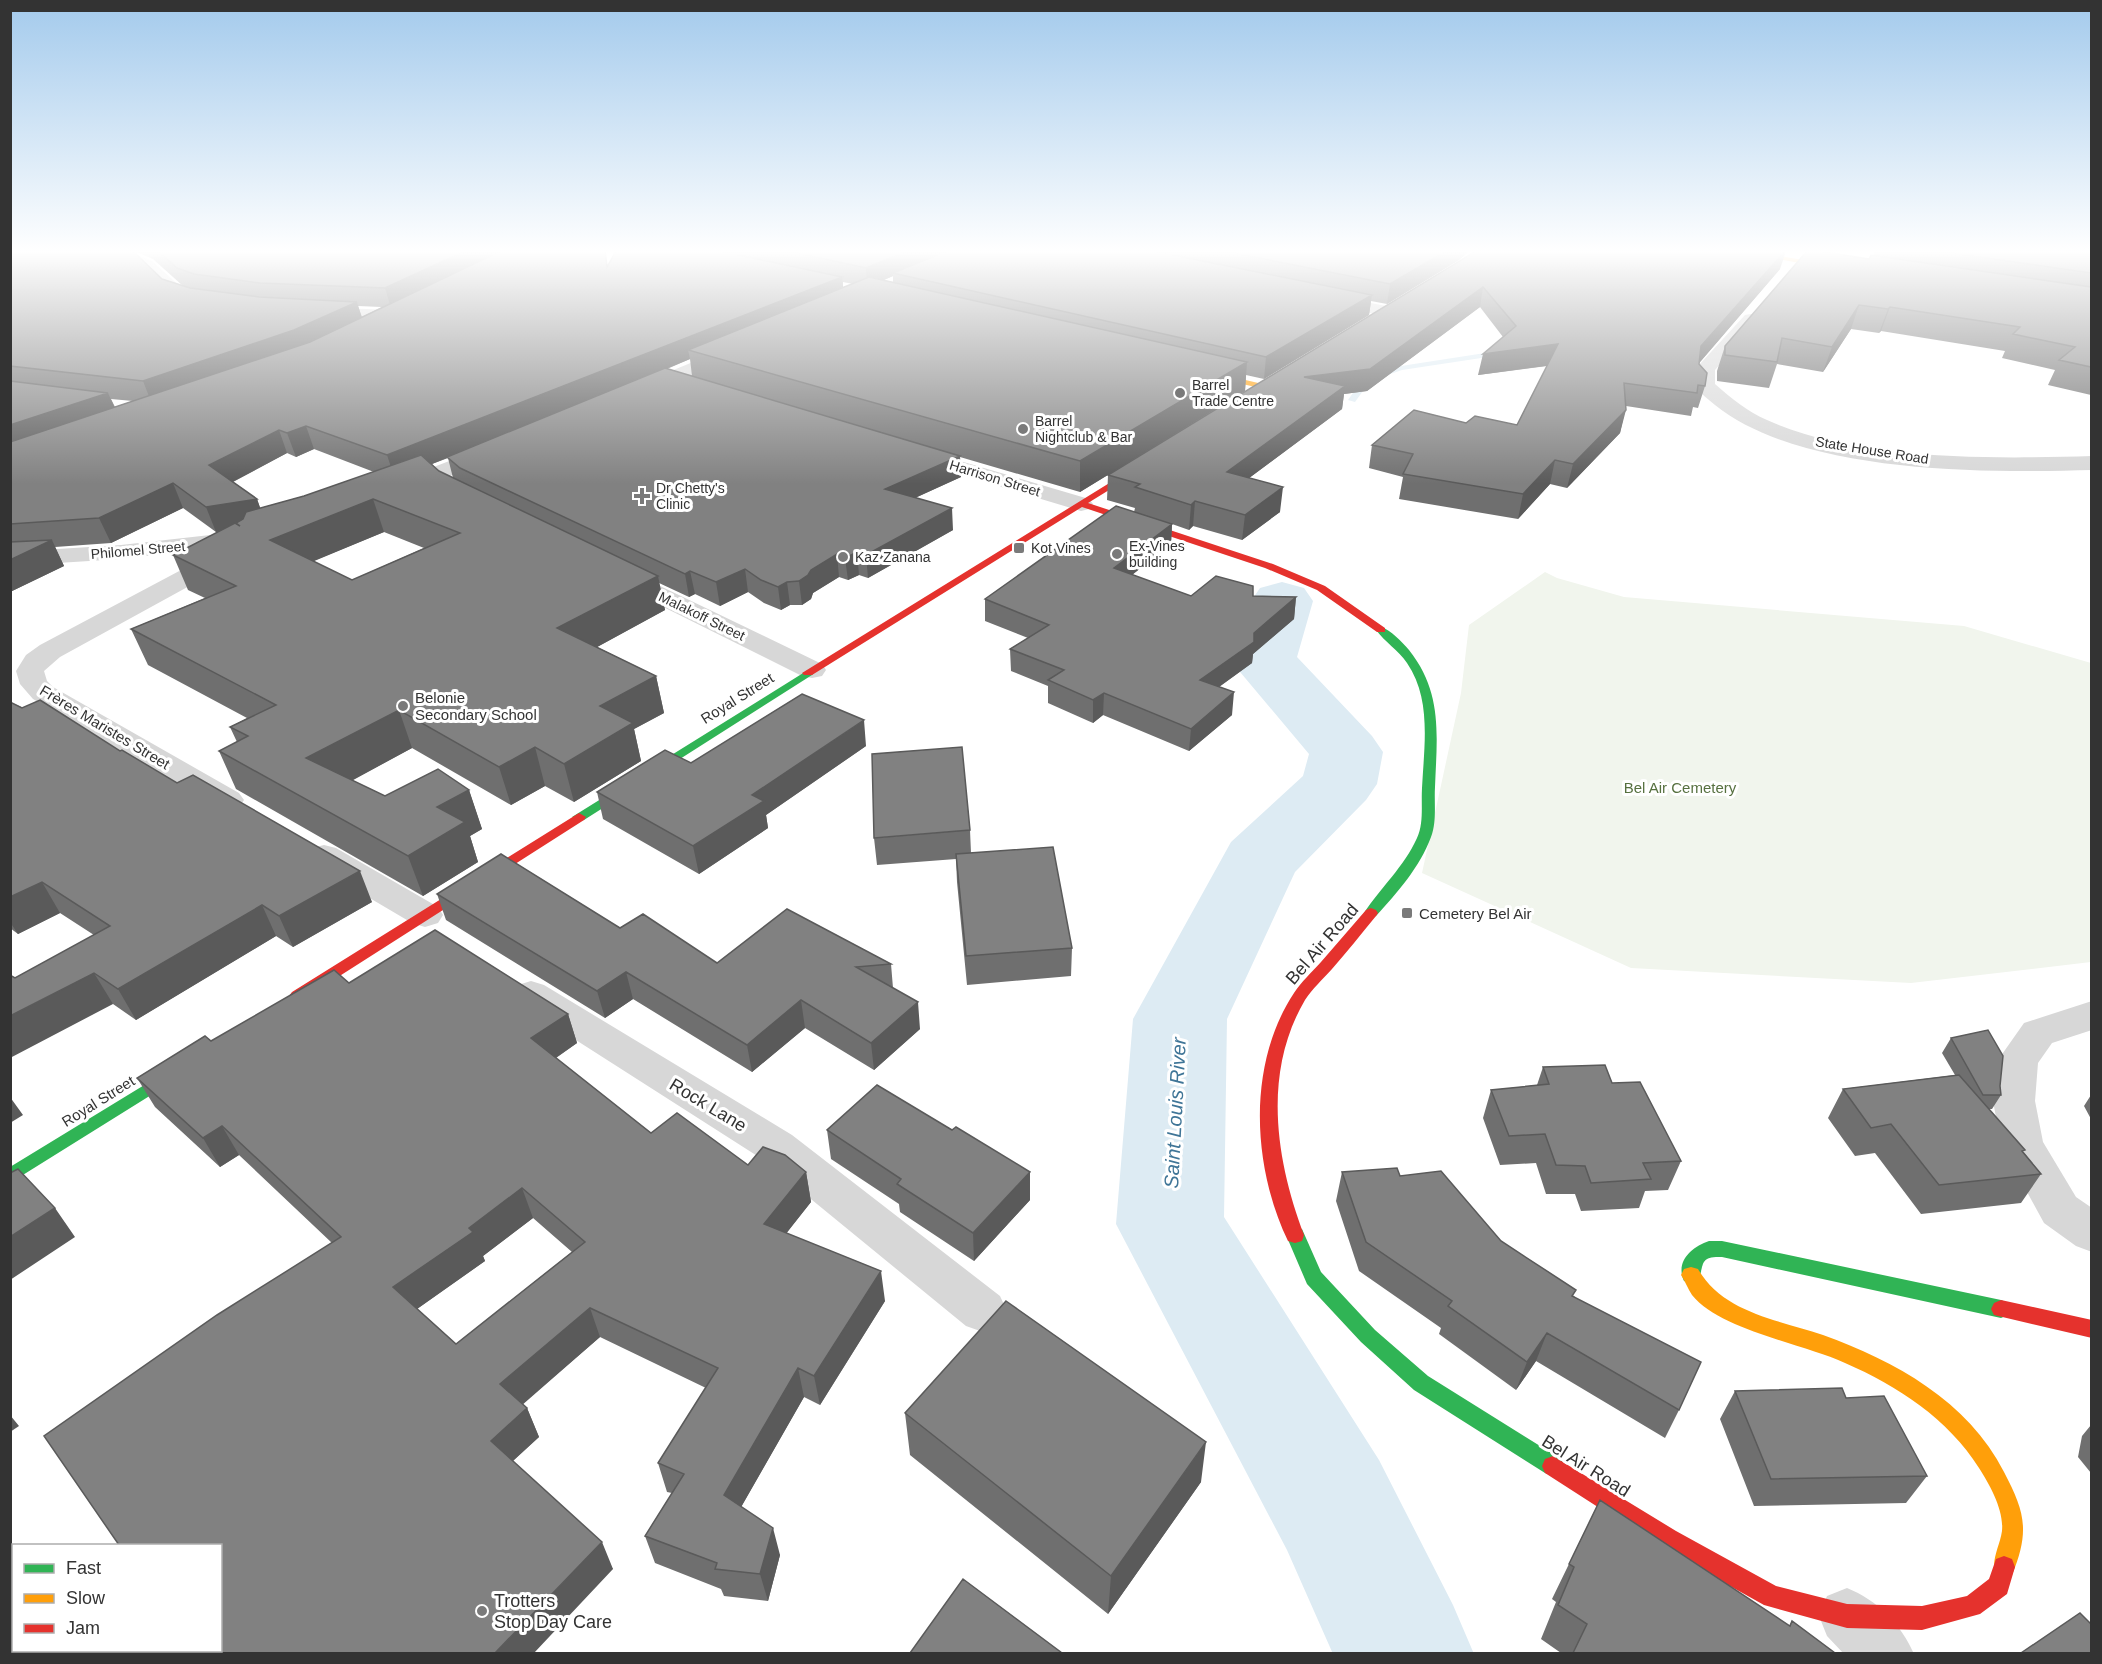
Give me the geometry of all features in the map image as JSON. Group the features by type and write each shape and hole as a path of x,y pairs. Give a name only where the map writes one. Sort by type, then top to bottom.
{"main road":[{"path":"1187,369 1273,385 1248,400"},
{"name":"Royal Street","path":"285,1004 430,925 812,670 1160,455"},
{"name":"Bel Air Road","path":"1081,504 1269,566 1321,588 1399,644 1417,668 1426,688 1432,735 1425,835 1411,862 1380,903 1298,999 1279,1038 1268,1089 1270,1142 1283,1207 1314,1278 1368,1336 1421,1383 1668,1539 1772,1597 1866,1635 1972,1606 1999,1586 2014,1521 1989,1462 1953,1418 1898,1379 1823,1345 1728,1310 1709,1300 1695,1284 1690,1271 1695,1256 1701,1250 1712,1248 1731,1250 2091,1329"},
{"name":"Royal Street","path":"10,1176 193,1061"}],"street":[{"path":"360,331 365,329"},
{"name":"State House Road","path":"1743,329 1706,369 1706,386 1728,407 1768,428 1805,440 1902,457 2000,464 2091,463"},
{"path":"624,397 753,343"},
{"path":"669,379 703,389"},
{"path":"382,495 442,482 514,442"},
{"name":"Harrison Street","path":"898,448 1081,504"},
{"name":"Philomel Street","path":"10,559 64,557 174,547 265,535"},
{"name":"Frères Maristes Street","path":"247,811 43,693 33,684 30,671 36,661 50,651 265,535"},
{"name":"Malakoff Street","path":"603,568 812,670"},
{"path":"297,840 430,925"},
{"name":"Rock Lane","path":"496,971 777,1147 983,1311"},
{"path":"2091,1015 2038,1033 2018,1060 2014,1101 2022,1144 2060,1210 2091,1233"}],"green space":[{"name":"Bel Air Cemetery","path":"1545,572 1557,578 1624,597 1964,626 2091,663 2091,962 1911,983 1631,968 1422,873 1461,693 1469,625"}],"building":[{"path":"10,329 297,329 143,381 10,366"},
{"path":"338,329 710,329 387,455 306,426 287,433 279,430 209,465 257,499 206,507 173,483 99,518 10,524 10,442 310,342"},
{"path":"741,329 1099,329 1247,362 1080,461 688,350"},
{"path":"1140,329 1314,329 1266,357"},
{"path":"1348,329 1426,329 1370,369 1304,377 1345,386 1227,472 1283,487 1245,515 1195,501 1191,505 1135,487 1140,484 1108,475"},
{"path":"1513,329 1716,329 1701,346 1699,364 1707,373 1705,386 1698,385 1697,393 1624,383 1626,410 1573,464 1555,460 1523,494 1403,474 1413,454 1372,445 1414,410 1466,423 1475,416 1517,425 1558,344 1483,354"},
{"path":"1740,329 1844,329 1832,347 1782,338 1777,362 1725,355 1725,346"},
{"path":"2018,329 2091,329 2091,367 2059,360 2075,347 2013,334"},
{"path":"665,368 960,456 885,489 952,508 866,555 857,552 845,558 837,554 811,570 799,581 787,582 778,587 761,580 745,569 716,582 690,571 685,574 460,468 447,457"},
{"path":"10,381 108,393 10,425"},
{"name":"Belonie Secondary School","path":"421,455 439,471 658,576 557,628 656,676 600,706 633,723 564,764 535,747 499,767 399,710 306,758 385,796 438,769 469,790 437,807 465,822 408,856 219,751 248,736 230,727 276,705 131,629 236,586 173,555 235,523 240,526 236,523 243,519 246,512 304,496","holes":["373,499 460,533 352,580 270,540"]},
{"path":"1116,506 1172,524 1114,568 1191,596 1216,576 1253,586 1253,596 1296,597 1254,633 1254,642 1200,680 1234,692 1191,729 1104,693 1093,700 1048,680 1064,670 1010,649 1049,625 985,599"},
{"path":"52,540 10,560 10,542"},
{"path":"802,694 864,720 752,795 764,801 693,846 597,792 665,750 691,763"},
{"path":"40,700 120,751 122,750 177,783 193,775 360,871 279,916 262,905 118,989 94,973 10,1016 10,975 15,978 110,926 42,882 10,897 10,702 22,708"},
{"path":"962,747 970,830 874,838 872,754"},
{"path":"1053,847 1072,948 966,956 956,854"},
{"path":"501,854 620,928 643,914 717,963 787,909 891,964 856,967 918,1002 871,1043 801,1000 747,1045 626,972 597,991 437,894"},
{"path":"435,930 568,1014 531,1038 651,1133 677,1113 748,1165 763,1147 785,1155 806,1172 764,1224 881,1271 814,1376 798,1368 724,1495 773,1528 760,1574 715,1569 717,1563 645,1536 684,1474 658,1463 718,1368 590,1308 500,1384 527,1408 491,1441 602,1542 495,1653 10,1653 12,1645 12,1652 222,1652 222,1544 118,1544 44,1436 217,1315 341,1237 222,1126 203,1138 137,1078 205,1036 211,1041 334,970 349,983","holes":["522,1188 585,1242 456,1344 393,1287 473,1232 469,1228"]},
{"path":"1988,1030 2003,1056 2001,1095 1983,1095 1951,1038"},
{"path":"1605,1065 1612,1083 1640,1082 1681,1161 1643,1163 1651,1179 1591,1183 1585,1166 1556,1165 1545,1134 1509,1136 1491,1090 1549,1084 1543,1067"},
{"path":"1959,1075 2025,1150 2022,1151 2041,1174 1939,1185 1891,1124 1871,1128 1843,1089"},
{"path":"877,1085 952,1130 956,1127 1030,1172 973,1233 897,1184 901,1179 827,1130"},
{"path":"1397,1168 1400,1176 1441,1171 1501,1241 1576,1290 1572,1296 1701,1362 1679,1410 1547,1333 1527,1362 1448,1306 1452,1301 1366,1242 1342,1172"},
{"path":"18,1169 55,1208 10,1237 10,1173"},
{"path":"1006,1301 1206,1442 1111,1576 905,1413"},
{"path":"1842,1388 1846,1398 1884,1396 1927,1476 1771,1479 1735,1391"},
{"path":"1600,1500 1790,1626 1792,1621 1835,1653 1573,1653 1587,1624 1558,1605 1574,1567 1569,1564"},
{"path":"963,1579 1062,1653 910,1653"},
{"path":"2080,1613 2091,1624 2091,1653 2021,1653"}],"waterway":[{"name":"Saint Louis River","path":"1352,400 1367,379 1401,368 1498,353"},
{"name":"Saint Louis River","path":"1282,601 1263,660 1346,752 1339,784 1260,860 1180,1019 1170,1224 1333,1505 1404,1654"}],"traffic: fast":[{"path":"1371,913 1407,868 1424,838 1428,820 1431,742 1431,721 1423,682 1414,664 1381,630"},
{"path":"579,817 808,673"},
{"path":"10,1176 182,1068"},
{"path":"1295,1235 1314,1278 1368,1336 1421,1383 1553,1466"},
{"path":"1691,1275 1692,1262 1695,1257 1709,1249 1722,1249 2001,1309"}],"traffic: slow":[{"path":"1203,372 1268,388"},
{"path":"1691,1275 1699,1289 1712,1301 1730,1311 1771,1328 1825,1345 1878,1368 1928,1399 1951,1418 1988,1462 2010,1509 2013,1518 2013,1533 2004,1567"}],"traffic: jam":[{"path":"808,673 1145,464"},
{"path":"1081,504 1269,566 1321,588 1381,630"},
{"path":"297,996 579,817"},
{"path":"1295,1235 1284,1207 1271,1147 1270,1087 1275,1057 1284,1028 1299,997 1371,913"},
{"path":"2001,1309 2092,1329"},
{"path":"1553,1466 1668,1539 1772,1597 1847,1616 1922,1618 1972,1606 1999,1586 2004,1567"}],"place":[{"name":"Barrel Trade Centre","path":"1180,393"},
{"name":"Barrel Nightclub & Bar","path":"1023,429"},
{"name":"Dr Chetty's Clinic","path":"642,496"},
{"name":"Kot Vines","path":"1019,548"},
{"name":"Ex-Vines building","path":"1117,554"},
{"name":"Kaz Zanana","path":"843,557"},
{"name":"Belonie Secondary School","path":"403,706"},
{"name":"Cemetery Bel Air","path":"1407,913"},
{"name":"Trotters Stop Day Care","path":"482,1611"}]}
